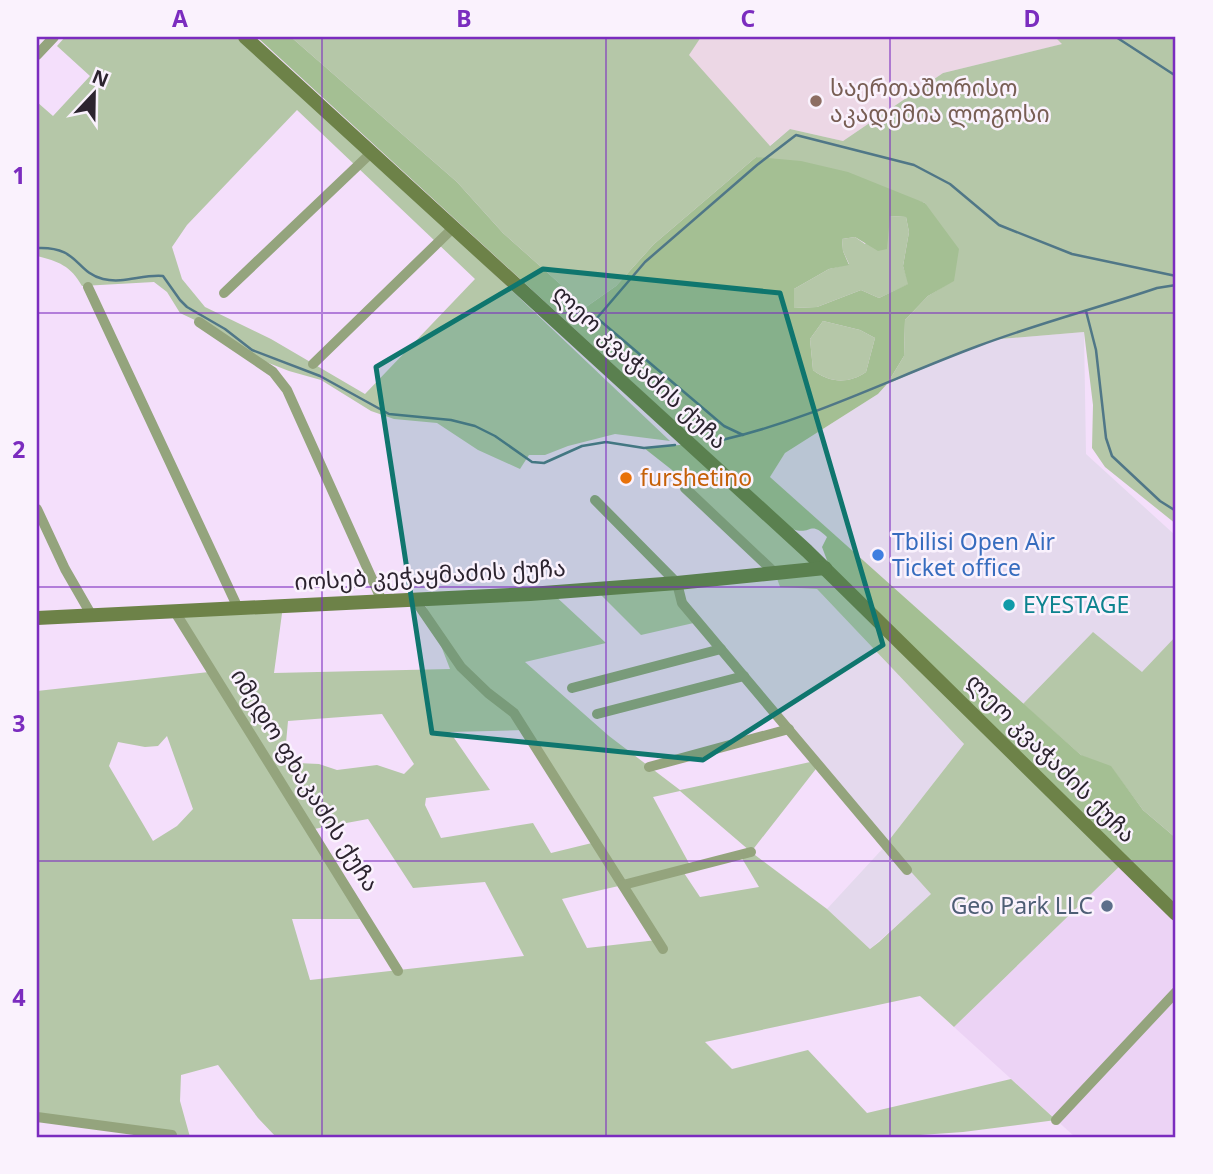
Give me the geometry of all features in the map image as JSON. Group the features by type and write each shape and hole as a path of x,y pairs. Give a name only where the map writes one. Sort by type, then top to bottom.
{"main road":[{"name":"ლეო კვაჭაძის ქუჩა","path":"245,37 825,568 1176,914"},
{"name":"იოსებ კეჭაყმაძის ქუჩა","path":"37,618 415,600 677,583 825,568"}],"street":[{"path":"38,50 54,37"},
{"path":"224,293 371,153"},
{"path":"313,364 454,227"},
{"path":"88,287 238,608"},
{"path":"199,322 273,372 287,390 382,601"},
{"path":"685,488 775,573"},
{"path":"595,500 677,583 682,603 907,870"},
{"path":"37,509 65,569 92,616"},
{"path":"415,600 461,667 514,713 663,949"},
{"name":"იმედო ფხაკაძის ქუჩა","path":"175,612 398,971"},
{"path":"572,688 721,649"},
{"path":"597,714 744,676"},
{"path":"649,766 789,729"},
{"path":"623,885 751,852"},
{"path":"1056,1120 1176,992"},
{"path":"37,1117 172,1135"}],"highlighted area":[{"path":"543,269 780,293 883,645 703,760 432,733 376,367"}],"shaded area":[{"name":"საერთაშორისო აკადემია ლოგოსი","path":"701,37 1055,37 1063,44 943,73 843,141 790,129 769,146 688,55"},
{"path":"1084,332 1086,454 1176,536 1176,636 1143,672 1028,700 1023,704 770,477 785,453 878,394 887,384 979,345 1000,339"},
{"path":"775,573 780,587 817,589 964,744 886,844 932,894 870,949 827,909 886,845 682,603 677,583"},
{"path":"1124,862 1176,914 1176,1137 1075,1137 954,1027"}],"green space":[{"path":"65,37 238,37 370,156 670,441 615,434 545,455 529,455 520,469 478,450 437,423 394,419 371,411 321,380 251,356 199,322 180,313 167,292 154,282 82,286 63,265 37,256 37,102 53,116 90,76 57,46","holes":["297,110 475,279 365,394 271,339 205,307 182,279 172,247 187,225"]},
{"path":"257,37 291,37 457,182 503,233 586,307 616,286 654,244 756,157 801,161 848,172 925,203 959,249 954,281 928,296 905,320 904,356 878,394 785,453 770,477 1081,755 1111,766 1143,810 1176,838 1176,907 828,563 822,547 827,537 813,528 803,531 792,529","holes":["890,216 906,217 909,232 903,266 908,284 879,298 861,290 817,307 794,308 794,289 829,269 849,265 843,251 842,239 855,237 878,251 887,249","823,321 860,330 875,338 866,372 853,379 832,380 813,370 810,339"]},
{"path":"291,37 701,37 689,55 770,146 790,129 843,141 943,73 1062,44 1055,37 1176,37 1176,524 1105,467 1092,448 1093,405 1084,332 1000,339 979,345 887,384 904,356 905,320 928,296 954,280 925,203 756,157 654,244 616,286 586,307 503,233 457,182"},
{"path":"890,216 906,217 909,232 903,266 909,284 879,298 861,290 817,307 794,308 794,289 829,269 849,264 843,251 842,239 855,237 865,244"},
{"path":"823,321 860,330 875,338 866,372 853,379 832,380 813,370 810,339"},
{"path":"691,444 726,477 711,485 685,488 672,470 644,448"},
{"path":"726,477 1124,862 954,1027 920,996 705,1042 732,1069 808,1050 867,1113 1011,1079 1056,1120 963,1132 892,1137 276,1137 218,1065 181,1075 180,1101 190,1137 37,1117 37,691 209,672 175,612 283,606 274,673 450,669 423,599 551,592 606,643 525,662 609,736 680,790 815,761 819,765 751,852 827,909 870,949 931,894 886,844 964,744 817,589 780,587 775,573 685,488 711,485","holes":["382,714 414,764 404,774 377,765 337,770 319,764 297,763 277,755 286,743 288,721","525,730 596,842 551,853 533,823 441,838 425,805 426,798 490,790 450,732","167,736 193,809 177,826 153,841 109,766 118,742 145,747 158,746","680,791 750,851 740,855 759,887 700,897 682,870 691,867 653,797","368,819 413,888 485,882 524,956 310,980 292,919 370,919 314,829","623,885 657,940 587,948 562,899"]},
{"path":"677,583 698,622 641,635 595,589"},
{"path":"1093,632 1142,672 1176,636 1176,838 1143,810 1111,767 1082,756 1023,704"}],"waterway":[{"path":"1116,37 1176,76"},
{"path":"743,435 724,426 597,318 645,262 757,165 796,135 914,165 950,184 999,225 1072,254 1176,276"},
{"path":"37,248 61,251 94,276 103,279 163,276 187,307 225,329 252,350 320,376 389,414 451,420 475,426 495,436 532,462 544,463 582,446 606,442 644,448 675,445"},
{"path":"722,440 788,421 1000,338 1157,288 1176,285"},
{"path":"1086,311 1096,350 1106,438 1112,456 1160,501 1176,511"}],"place":[{"name":"საერთაშორისო აკადემია ლოგოსი","path":"816,101"},
{"name":"furshetino","path":"626,478"},
{"name":"Tbilisi Open Air Ticket office","path":"878,555"},
{"name":"EYESTAGE","path":"1009,605"},
{"name":"Geo Park LLC","path":"1107,906"}]}
